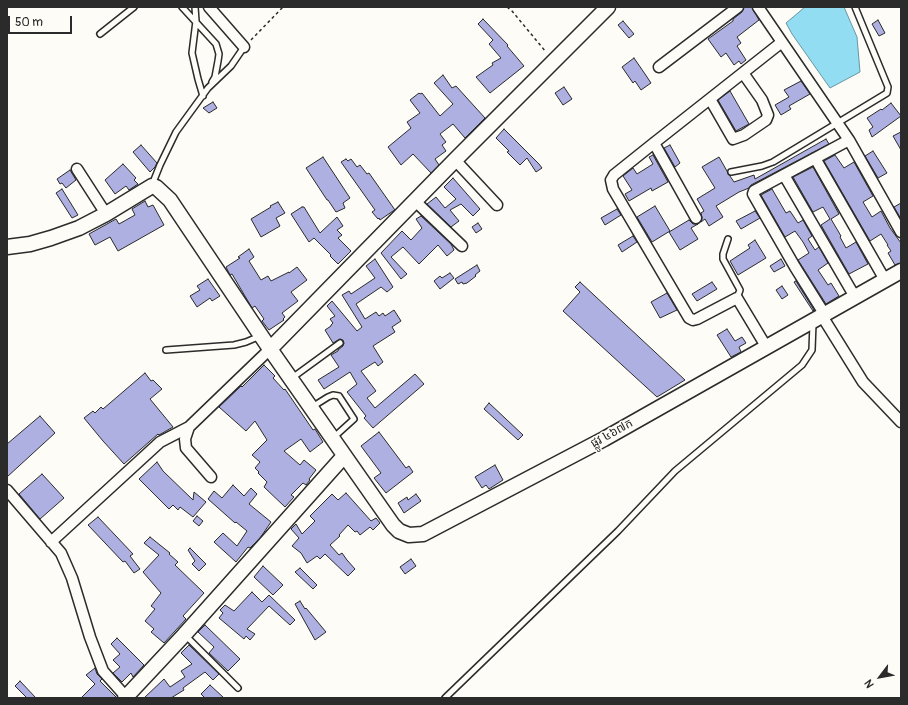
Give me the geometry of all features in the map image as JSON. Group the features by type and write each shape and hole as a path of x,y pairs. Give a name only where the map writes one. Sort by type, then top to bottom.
{"street":[{"path":"209,7 244,48"},
{"path":"51,542 160,442 189,427 270,349 455,160 608,7"},
{"path":"658,67 738,7"},
{"path":"758,7 838,122 901,232"},
{"path":"767,348 737,298 697,319 693,320 689,318 613,188 611,180 614,175 782,42"},
{"path":"710,99 733,138 744,135 766,120 768,115 762,100 743,73"},
{"path":"849,140 754,191 752,194 795,267 820,317 863,382 901,422"},
{"path":"654,143 696,218"},
{"path":"815,158 885,280"},
{"path":"455,160 497,205"},
{"path":"77,169 106,214"},
{"path":"784,175 855,297"},
{"path":"7,246 30,244 79,228 106,214 152,186"},
{"name":"ផ្លូវ ៤៦៧ក","path":"152,186 156,187 170,200 261,336 393,525 399,531 410,535 422,534 604,439 901,271"},
{"path":"415,201 462,246"},
{"path":"189,427 185,439 186,448 211,477"},
{"path":"7,490 60,553 72,578 90,637 103,671 126,698 344,456"}],"lane":[{"path":"100,34 134,7"},
{"path":"152,186 160,165 176,132 203,96 215,77 219,54 216,44 182,7"},
{"path":"194,7 196,21 192,53 203,96"},
{"path":"731,172 762,166 773,162 886,93 888,87 854,7"},
{"path":"208,88 231,66 244,48"},
{"path":"728,239 723,254 723,259 740,290 737,298"},
{"path":"445,698 618,531 675,471 802,365 812,350 820,317"},
{"path":"166,350 234,345 261,336"},
{"path":"291,379 340,343"},
{"path":"311,408 328,397 333,395 339,396 354,419 332,438"},
{"path":"184,635 238,688"}],"path":[{"path":"244,48 283,7"},
{"path":"507,7 512,11 554,62"}],"water":[{"path":"805,7 844,7 857,37 860,72 830,88 786,23"}],"building":[{"path":"744,7 752,7 759,20 737,37 741,43 737,46 746,60 741,64 739,61 734,65 726,53 721,57 708,39 733,21 733,19 742,12"},
{"path":"483,19 508,45 507,46 524,66 490,93 476,77 493,65 492,63 501,58 489,44 493,40 478,24"},
{"path":"878,20 885,33 879,36 872,24"},
{"path":"623,21 634,34 629,38 618,25"},
{"path":"634,58 651,83 641,90 635,81 633,83 622,67"},
{"path":"443,75 452,88 456,86 485,118 465,138 453,124 440,134 446,142 442,145 446,151 435,159 439,165 431,173 413,154 401,165 388,147 411,128 407,122 420,113 410,100 419,93 422,93 440,116 453,104 434,83"},
{"path":"801,81 810,94 789,106 791,109 781,115 775,105 789,97 784,90"},
{"path":"564,87 572,99 563,105 555,93"},
{"path":"730,91 749,124 736,131 718,100"},
{"path":"213,102 217,108 209,113 203,108"},
{"path":"891,103 901,116 872,137 869,130 873,127 867,118"},
{"path":"504,129 542,168 536,172 527,158 520,165 507,152 509,151 496,138"},
{"path":"901,132 901,150 893,136"},
{"path":"826,139 829,144 751,185 749,188 739,192 716,206 723,217 709,226 705,219 701,222 701,213 704,211 697,199 715,188 702,167 719,157 734,182 754,175 755,179"},
{"path":"141,145 157,163 150,172 133,152"},
{"path":"670,145 680,163 675,167 664,148"},
{"path":"873,151 887,173 878,178 865,156"},
{"path":"653,155 668,182 652,191 651,188 629,201 625,194 632,190 623,176 633,168 637,174 653,164 649,157"},
{"path":"835,155 844,168 854,162 873,196 863,202 872,217 881,211 890,228 901,243 901,263 895,265 888,253 891,251 881,234 870,241 824,161"},
{"path":"323,157 350,198 343,203 345,208 336,212 306,168"},
{"path":"346,159 348,161 351,159 357,167 360,165 367,174 369,173 395,210 380,220 379,218 378,219 372,212 375,210 341,162"},
{"path":"123,164 136,178 134,180 138,184 129,190 126,186 115,194 105,180"},
{"path":"813,167 839,214 831,219 846,248 856,242 868,264 849,274 821,225 830,219 823,207 813,212 793,177"},
{"path":"70,170 76,180 66,188 62,183 60,184 57,179"},
{"path":"453,178 480,209 473,216 461,204 450,210 459,221 451,227 427,204 436,197 445,208 456,199 444,187"},
{"path":"62,189 78,215 72,218 56,193"},
{"path":"772,189 786,213 790,211 798,223 803,220 812,236 808,239 815,250 819,247 828,263 818,270 828,285 831,283 839,296 826,304 798,260 809,253 803,242 795,231 785,237 761,195"},
{"path":"145,201 148,207 153,205 164,225 118,251 110,237 95,245 89,234 116,219 119,224 135,215 132,209"},
{"path":"278,202 285,213 276,218 280,226 261,237 251,219"},
{"path":"901,203 901,219 894,207"},
{"path":"655,206 670,231 652,242 637,217"},
{"path":"304,207 320,233 337,217 343,226 337,230 342,235 338,238 351,251 338,264 314,238 309,242 291,214"},
{"path":"617,209 621,215 605,225 601,218"},
{"path":"755,211 760,218 741,229 736,221"},
{"path":"421,216 451,244 454,250 447,256 438,245 419,264 403,247 391,257 407,274 401,279 381,253 402,231 411,240 422,228 416,219"},
{"path":"689,220 693,224 698,224 691,228 698,239 680,250 669,232"},
{"path":"478,223 482,229 476,233 472,227"},
{"path":"633,236 637,242 622,252 618,245"},
{"path":"755,240 766,258 738,275 730,261 750,248 748,245"},
{"path":"249,249 254,257 249,261 261,280 268,276 271,281 289,273 297,267 307,280 291,292 298,301 282,313 285,317 283,319 284,320 269,330 262,321 264,319 255,306 252,308 232,274 230,275 226,267 240,258 238,257"},
{"path":"375,259 393,287 387,292 381,287 356,304 365,319 376,312 379,316 383,313 385,316 394,310 401,321 392,327 395,332 373,346 383,362 378,366 375,362 361,371 376,391 367,398 375,408 415,374 424,384 373,428 364,418 366,416 347,392 357,384 350,372 324,389 318,380 339,367 331,355 338,351 344,343 343,340 340,339 333,343 325,330 331,326 333,323 330,319 335,316 327,306 332,301 357,331 362,327 342,295 349,291 351,294 375,278 366,266"},
{"path":"781,259 785,266 774,272 770,266"},
{"path":"477,265 480,271 475,275 476,276 467,283 463,284 462,282 458,284 455,279"},
{"path":"450,273 454,278 440,289 434,281 440,276 442,278"},
{"path":"208,279 220,296 212,301 210,298 197,307 190,296 200,290 197,286"},
{"path":"796,281 814,310 813,311 794,282"},
{"path":"580,282 685,380 657,397 563,311 580,292 575,287"},
{"path":"712,282 717,289 697,301 692,294"},
{"path":"782,286 788,295 782,299 776,290"},
{"path":"667,293 677,310 660,318 651,302"},
{"path":"727,329 735,341 742,337 746,343 739,347 741,352 731,357 717,335"},
{"path":"264,365 275,376 273,378 284,390 285,389 323,442 310,452 301,439 284,451 300,465 304,460 316,470 306,485 303,483 291,495 294,497 285,507 264,487 267,482 255,468 260,462 252,455 267,440 255,421 246,431 219,407"},
{"path":"145,373 151,381 153,380 162,389 150,399 173,427 159,435 158,434 124,464 84,418 93,411 95,413 101,407 103,409"},
{"path":"489,403 523,435 518,440 484,409"},
{"path":"40,416 55,433 7,477 7,444"},
{"path":"379,432 406,468 409,466 413,472 386,493 374,478 381,473 361,446"},
{"path":"157,462 163,471 193,500 194,492 206,502 193,517 180,507 178,510 173,505 169,509 139,479"},
{"path":"495,465 503,480 489,489 486,485 482,488 475,477"},
{"path":"42,474 64,498 40,519 19,494"},
{"path":"233,485 244,496 251,488 257,494 249,504 271,522 260,538 250,548 248,547 236,562 214,542 223,533 237,546 247,531 236,522 235,523 208,499 214,491 222,498"},
{"path":"346,493 371,521 376,518 380,523 373,530 370,527 360,535 348,525 339,535 340,536 330,545 339,555 342,553 355,569 348,576 325,554 320,559 317,556 307,563 301,553 292,546 299,538 291,529 296,524 302,534 315,521 310,516 332,494 338,500"},
{"path":"416,494 421,501 404,513 398,503 407,497 408,500"},
{"path":"197,516 203,521 199,526 193,521"},
{"path":"98,517 133,554 130,556 140,569 134,573 125,561 123,562 88,525"},
{"path":"150,537 170,553 169,554 178,562 175,565 204,593 183,616 186,619 164,643 151,632 154,629 145,621 155,609 151,606 161,593 143,572 159,555 144,543"},
{"path":"190,548 206,564 199,571 192,564 195,561 188,550"},
{"path":"411,559 416,566 405,574 400,567"},
{"path":"263,566 283,585 273,595 254,577"},
{"path":"300,568 317,585 313,589 295,572"},
{"path":"252,592 262,602 269,595 295,620 290,625 269,606 247,629 255,634 250,640 246,636 244,639 219,618 223,613 220,610 225,605 234,611"},
{"path":"300,601 305,609 306,608 326,632 315,640 295,604"},
{"path":"205,625 240,659 228,671 209,653 214,647 198,632"},
{"path":"117,638 144,665 133,677 131,673 122,682 113,673 120,667 113,660 120,654 111,644"},
{"path":"189,645 219,674 213,680 205,672 183,688 184,690 171,698 144,698 164,679 170,687 185,677 181,671 192,664 181,653"},
{"path":"95,668 97,674 102,679 100,681 117,698 81,698 95,684 86,675"},
{"path":"20,681 36,698 27,698 15,686"},
{"path":"210,685 224,698 205,698 201,694"}]}
